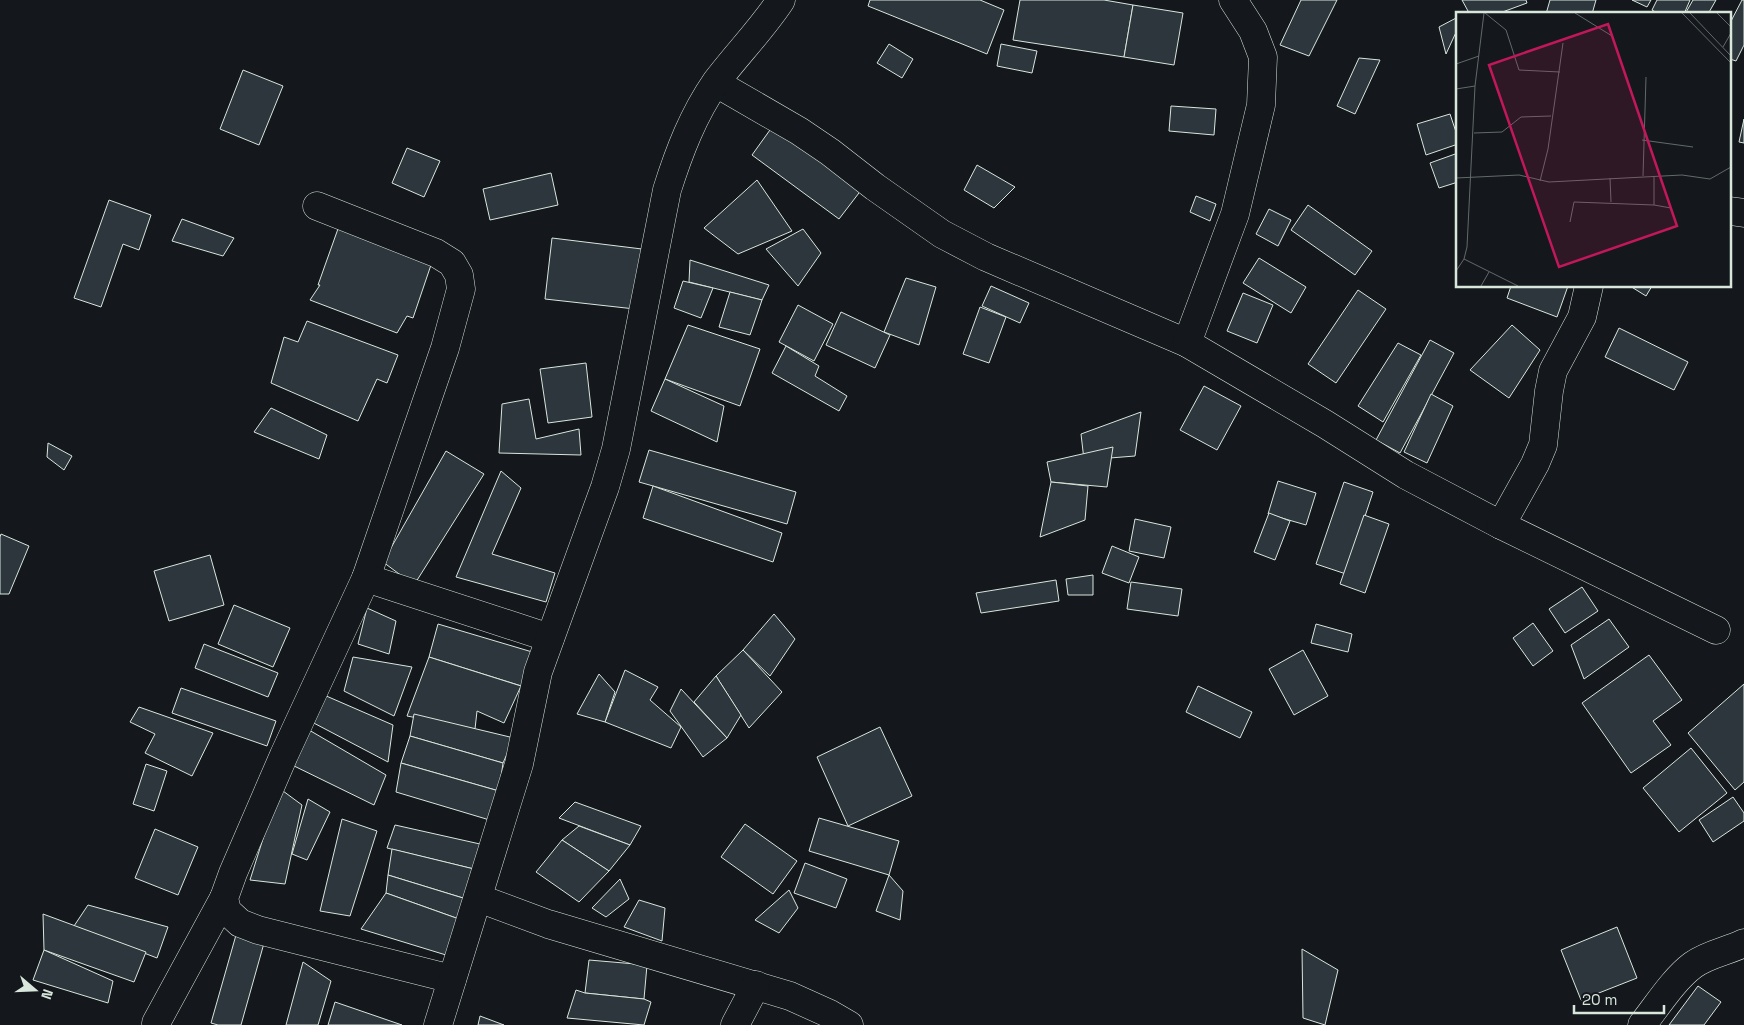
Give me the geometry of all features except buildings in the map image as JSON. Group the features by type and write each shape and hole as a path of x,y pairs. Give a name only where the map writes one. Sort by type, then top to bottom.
{"street":[{"path":"438,1025 520,764 538,672 605,487 616,449 667,190 683,143 695,116 716,82 781,0"},
{"path":"1187,343 1235,214 1261,105 1263,57 1253,31 1233,0"},
{"path":"716,82 799,131 942,234 986,257 1187,343 1325,424 1406,475 1501,525 1716,630"},
{"path":"156,1023 224,898 284,755 366,578 445,348 461,289 459,275 452,262 436,253 317,206"},
{"path":"1501,525 1536,464 1543,444 1553,371 1582,316 1589,288"},
{"path":"366,578 550,638"},
{"path":"224,898 227,911 240,923 258,930 452,979"},
{"path":"478,898 548,924 790,996 849,1025"},
{"path":"1642,1025 1693,964 1744,943"},
{"path":"735,1025 756,985"}]}
